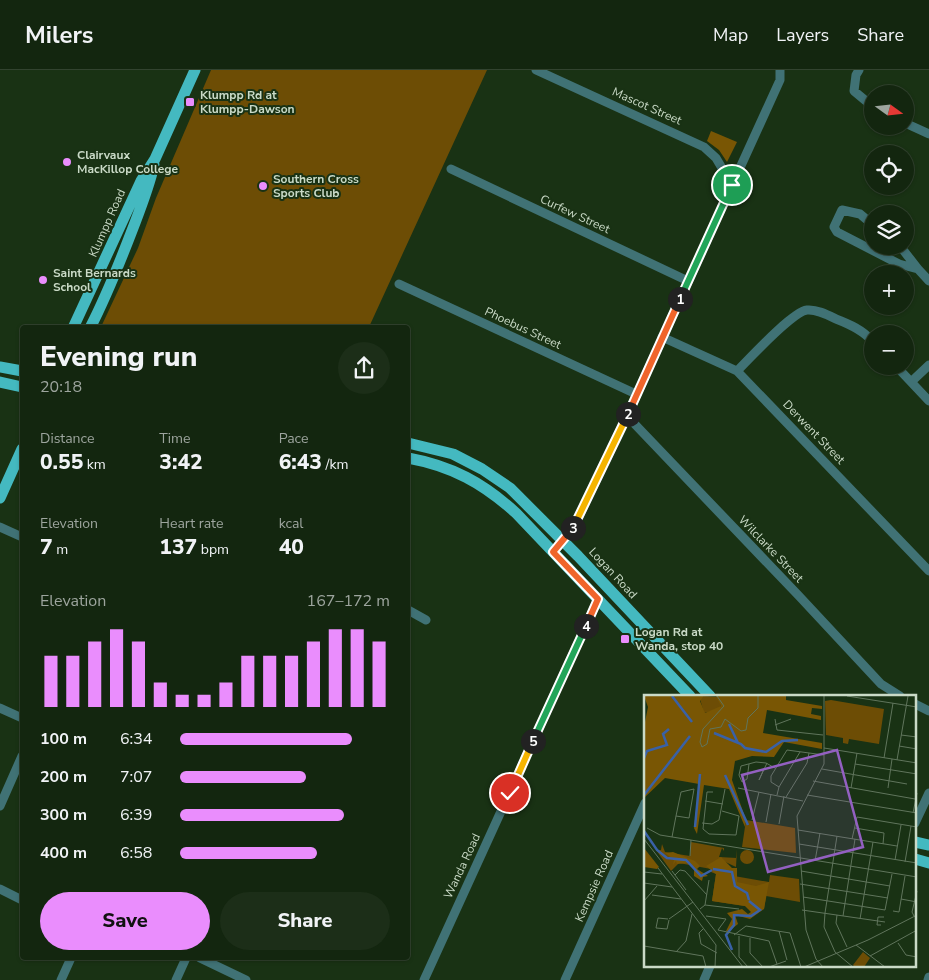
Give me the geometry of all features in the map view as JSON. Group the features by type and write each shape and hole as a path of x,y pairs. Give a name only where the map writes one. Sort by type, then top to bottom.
{"main road":[{"name":"Klumpp Road","path":"74,325 141,180 155,159 195,70"},
{"name":"Klumpp Road","path":"91,325 111,283 150,185 155,159"},
{"path":"0,367 20,371"},
{"path":"0,382 20,387"},
{"name":"Logan Road","path":"410,443 453,454 496,478 520,497 707,695"},
{"path":"0,498 20,453"},
{"path":"410,458 442,466 480,484 499,498 516,513 689,695"},
{"path":"916,842 929,846"},
{"path":"916,859 929,863"}],"street":[{"name":"Mascot Street","path":"536,70 704,147 716,158 732,185"},
{"path":"553,552 574,528 627,416 780,80 780,70"},
{"path":"859,70 856,76 854,91 864,99"},
{"path":"914,126 929,134"},
{"name":"Curfew Street","path":"451,169 688,281"},
{"path":"864,217 860,214 842,210 834,227 837,232 864,246"},
{"path":"882,255 899,264 918,269"},
{"path":"907,255 929,281"},
{"name":"Phoebus Street","path":"399,284 636,394"},
{"path":"737,371 787,322 799,312 806,310 822,313 852,326 864,335"},
{"name":"Derwent Street","path":"662,337 737,371 929,571"},
{"path":"911,382 929,365"},
{"path":"904,375 929,401"},
{"name":"Wilclarke Street","path":"627,416 881,684 898,695"},
{"path":"0,527 20,536"},
{"name":"Wanda Road","path":"424,980 598,599"},
{"path":"410,611 426,620"},
{"path":"916,704 929,710"},
{"path":"0,708 20,717"},
{"path":"0,806 20,761"},
{"path":"916,821 929,793"},
{"name":"Kempsie Road","path":"564,980 644,805"},
{"path":"0,890 20,899"},
{"path":"61,980 70,960"},
{"path":"176,980 185,960"},
{"path":"204,960 246,980"},
{"path":"704,980 709,968"}],"shaded area":[{"path":"211,70 487,70 370,325 102,325 138,248 156,198"},
{"path":"711,131 737,142 727,162 719,150 707,141"}],"place":[{"name":"Klumpp Rd at Klumpp-Dawson","path":"190,102"},
{"name":"Clairvaux MacKillop College","path":"67,162"},
{"name":"Southern Cross Sports Club","path":"263,186"},
{"name":"Saint Bernards School","path":"43,280"},
{"name":"Logan Rd at Wanda, stop 40","path":"625,639"}],"route":[{"path":"510,793 598,599 553,552 574,528 732,185"}]}
